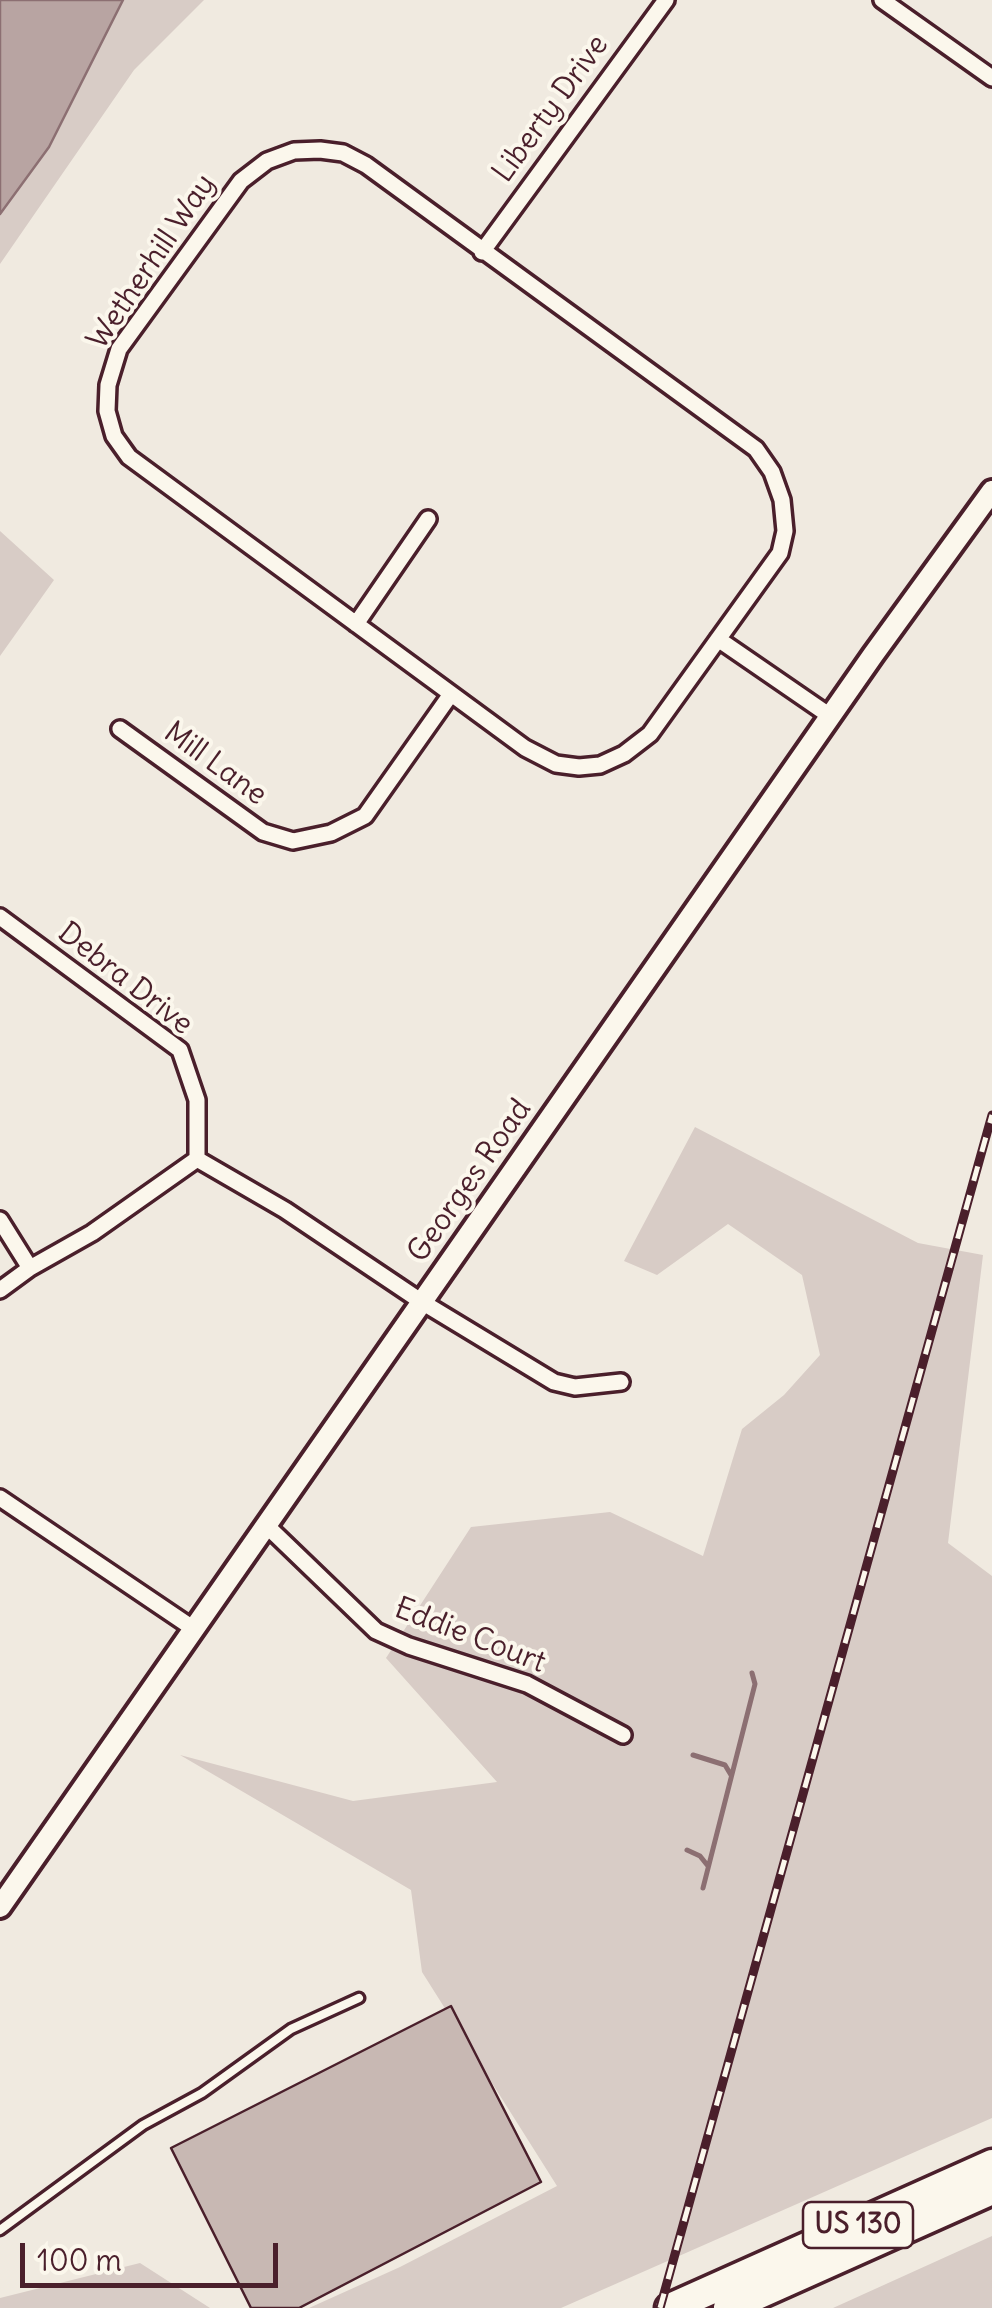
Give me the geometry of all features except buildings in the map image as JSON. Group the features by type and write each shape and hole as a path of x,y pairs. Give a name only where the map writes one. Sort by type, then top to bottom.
{"highway":[{"name":"US 130","path":"726,2296 992,2164"},
{"name":"US 130","path":"670,2308 726,2296 992,2190"}],"street":[{"name":"Liberty Drive","path":"482,252 666,0"},
{"path":"882,0 992,78"},
{"name":"Wetherhill Way","path":"294,151 343,153 366,165 482,252 756,449 772,472 782,500 785,531 780,552 650,734 624,754 600,765 556,764 525,748 129,458 114,436 108,411 109,372 119,349 241,181 267,162 294,151"},
{"name":"Georges Road","path":"0,1907 830,716 992,490"},
{"path":"356,624 428,520"},
{"path":"718,639 830,716"},
{"name":"Mill Lane","path":"120,730 263,832 293,841 331,833 364,816 451,694"},
{"name":"Debra Drive","path":"0,918 180,1050 197,1100 197,1159"},
{"path":"0,1290 92,1233 197,1159 285,1210 422,1302 554,1382 576,1387 621,1382"},
{"path":"0,1220 30,1268"},
{"path":"0,1498 194,1628"},
{"name":"Eddie Court","path":"268,1527 376,1632 527,1684 623,1735"}],"lane":[{"path":"0,2230 143,2125 202,2092 291,2029 358,1998"}],"shaded area":[{"path":"0,0 123,0 49,147 0,214"},
{"path":"123,0 204,0 134,70 0,264 0,214 49,147"},
{"path":"0,531 54,580 0,656"},
{"path":"695,1127 918,1243 983,1255 948,1543 992,1576 992,2118 561,2308 309,2308 400,2267 557,2186 422,1972 411,1890 180,1755 353,1801 497,1782 386,1658 471,1527 610,1512 703,1556 742,1429 784,1395 820,1355 802,1275 728,1224 657,1275 624,1261"},
{"path":"992,2236 992,2308 833,2308"},
{"path":"140,2263 210,2308 0,2308 0,2298"}],"waterway":[{"path":"703,1888 755,1684 752,1673"},
{"path":"693,1755 725,1765 731,1775"},
{"path":"687,1850 700,1856 708,1866"}],"railway":[{"path":"660,2308 992,1115"}]}
